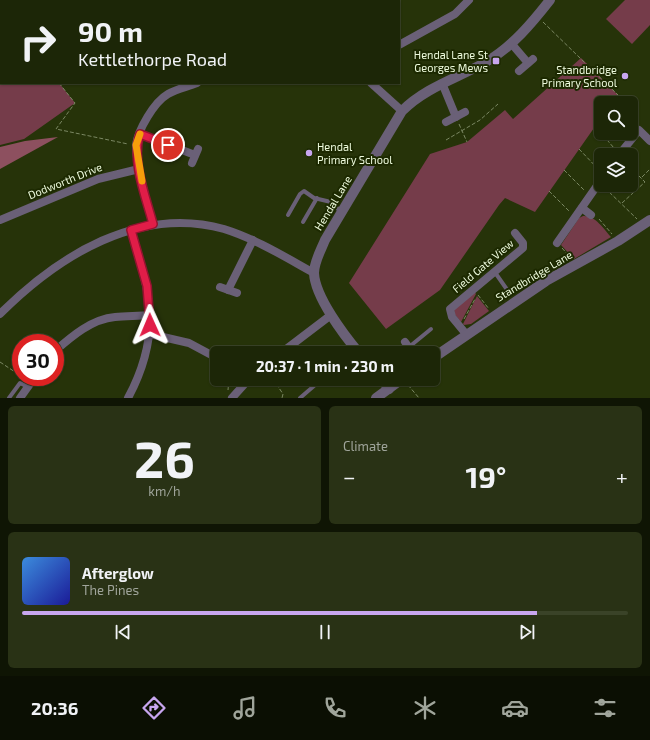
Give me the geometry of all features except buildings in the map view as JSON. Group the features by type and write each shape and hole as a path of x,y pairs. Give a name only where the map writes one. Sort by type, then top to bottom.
{"street":[{"path":"400,44 455,14 469,0"},
{"name":"Hendal Lane","path":"314,273 316,263 325,240 402,111 412,101 442,83 487,62 511,43 537,17 550,0"},
{"path":"511,43 530,61 519,71"},
{"path":"442,83 456,117"},
{"path":"153,224 139,168 136,145 148,116 156,103 166,94 193,84"},
{"path":"372,84 402,111"},
{"path":"446,122 464,112"},
{"path":"625,148 639,130 650,141"},
{"path":"140,134 195,156"},
{"name":"Dodworth Drive","path":"0,220 98,179 139,168"},
{"path":"557,243 594,190"},
{"path":"582,208 591,215"},
{"name":"Standbridge Lane","path":"440,352 463,331 494,315 546,281 618,241 647,222"},
{"path":"0,314 21,293 57,265 93,245 131,230 153,224 207,225 253,240 314,273 316,283 331,315 354,346"},
{"path":"128,398 137,381 150,334 147,286 131,230"},
{"name":"Field Gate View","path":"463,331 452,318 450,309 493,271 523,248 523,243 515,233"},
{"path":"228,290 253,240"},
{"path":"220,286 237,294"},
{"path":"64,344 79,332 99,321 114,317 150,315"},
{"path":"290,346 331,315"},
{"path":"150,334 189,343 210,354"},
{"path":"230,395 239,386"},
{"path":"376,398 394,386"},
{"path":"20,398 28,387"}],"lane":[{"path":"288,215 302,192 331,202 342,213"},
{"path":"304,222 317,198"},
{"path":"493,271 508,291"},
{"path":"412,346 432,329"},
{"path":"9,398 20,382 28,387"},
{"path":"300,398 314,386"}],"path":[{"path":"537,17 563,40 618,95 617,96"},
{"path":"60,84 74,103 56,129 136,145"},
{"path":"446,140 480,120 498,104"},
{"path":"456,117 467,142"},
{"path":"607,140 613,148"},
{"path":"579,149 594,165"},
{"path":"641,178 650,169"},
{"path":"564,170 590,196"},
{"path":"622,204 645,182 638,175"},
{"path":"549,191 575,217"},
{"path":"609,192 622,204 647,222"},
{"path":"591,215 593,212 618,241"},
{"path":"557,243 577,264"},
{"path":"463,331 477,294 494,315"},
{"path":"0,362 12,370"},
{"path":"278,386 283,394 282,398"},
{"path":"409,386 419,398"}],"shaded area":[{"path":"625,0 650,0 650,25 632,44 606,19"},
{"path":"581,58 618,95 594,96 594,128 535,212 505,198 440,290 386,329 349,283 430,154 467,142 505,110 513,119"},
{"path":"0,84 60,84 75,103 24,139 0,145"},
{"path":"58,137 0,169 0,147 25,141"},
{"path":"587,216 595,220 611,237 574,259 561,245 579,218"},
{"path":"474,291 476,294 461,322 455,315 454,310"},
{"path":"477,296 489,311 471,324 464,325 463,324"}],"slow traffic":[{"path":"140,134 136,145 142,181"}],"place":[{"name":"Hendal Lane St Georges Mews","path":"496,61"},
{"name":"Standbridge Primary School","path":"625,76"},
{"name":"Hendal Primary School","path":"309,153"}],"route":[{"path":"150,325 150,300 131,230 153,224 139,168 136,145 140,134 168,145"}]}
